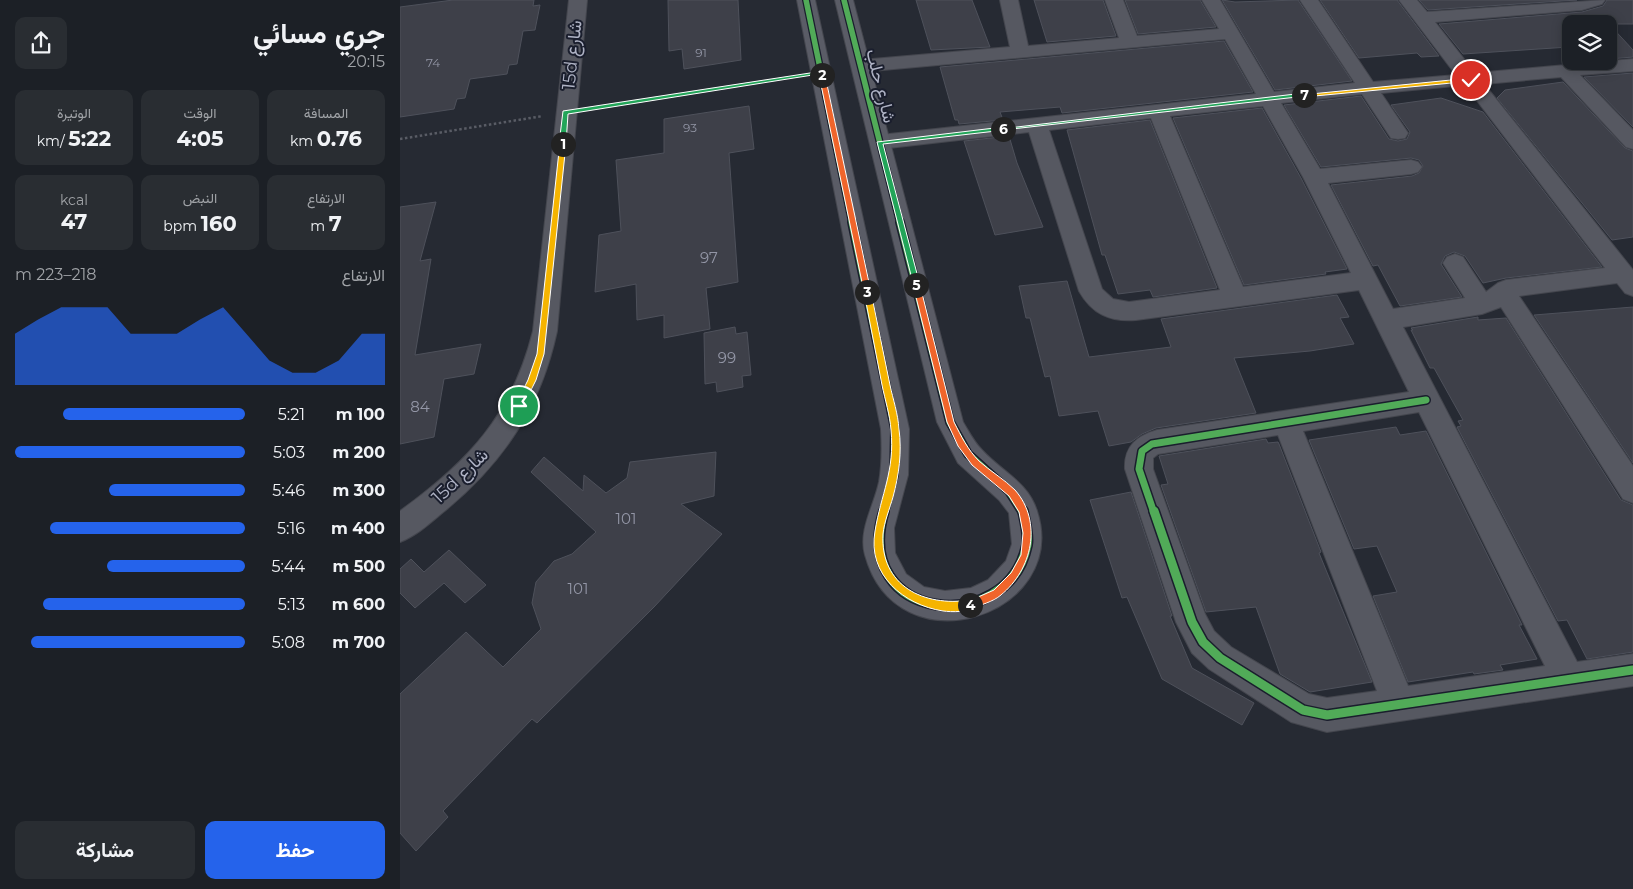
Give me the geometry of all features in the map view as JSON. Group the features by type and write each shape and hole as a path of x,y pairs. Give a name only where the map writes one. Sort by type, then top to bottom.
{"street":[{"name":"15d شارع","path":"410,521 451,489 501,434 532,380 541,354 578,0"},
{"name":"شارع حلب","path":"806,0 895,429 896,455 893,483 879,532 880,555 888,576 904,592 925,604 950,608 974,604 997,593 1014,576 1025,555 1026,526 1023,511 1012,493 975,462 960,443 950,422 844,0"},
{"path":"1008,0 1020,52"},
{"path":"1114,0 1130,42"},
{"path":"1211,0 1314,177 1364,280 1569,680"},
{"path":"1309,0 1398,133"},
{"path":"1408,0 1628,281"},
{"path":"1423,18 1510,6 1582,6 1596,0"},
{"path":"861,66 1231,33"},
{"path":"880,142 1368,88 1633,65"},
{"path":"1566,71 1633,142"},
{"path":"1158,111 1235,297"},
{"path":"1037,125 1091,291 1097,301 1108,308 1121,312 1364,280"},
{"path":"1314,177 1411,167"},
{"path":"1608,256 1633,253"},
{"path":"1455,263 1493,298 1633,490"},
{"path":"1385,320 1493,298 1511,288 1628,281"},
{"path":"1426,400 1157,442 1147,444 1140,451 1137,459 1139,469 1192,622 1211,651 1303,710 1327,715 1633,670"},
{"path":"1286,422 1399,704"}],"path":[{"path":"400,139 821,72"}],"building":[{"path":"453,0 534,0 533,6 540,5 535,30 523,31 517,64 509,65 507,74 470,79 465,98 457,99 454,109 400,117 400,7"},
{"path":"668,0 738,0 741,60 684,69 682,49 669,51"},
{"path":"916,0 972,0 990,47 931,50"},
{"path":"1034,0 1103,0 1116,36 1047,42"},
{"path":"1125,0 1200,0 1216,27 1138,34"},
{"path":"1222,0 1235,2 1298,0 1352,81 1275,90"},
{"path":"1320,0 1397,0 1439,56 1421,57 1417,53 1359,58"},
{"path":"1419,0 1577,0 1428,10"},
{"path":"1607,0 1633,0 1633,24 1617,24 1617,15 1562,15 1562,47 1463,54 1439,24 1582,12 1603,6"},
{"path":"1617,33 1633,50 1633,57 1617,58"},
{"path":"1224,41 1253,92 1062,113 1060,107 1000,112 1003,120 959,124 958,120 955,120 940,67"},
{"path":"1633,73 1633,127 1584,77"},
{"path":"1563,82 1625,148 1633,151 1633,237 1612,240 1497,98 1505,90"},
{"path":"1361,96 1389,139 1398,141 1407,139 1410,132 1391,105 1441,98 1483,112 1602,267 1506,278 1483,283 1465,256 1454,252 1445,256 1441,264 1462,297 1400,306 1378,265 1373,266 1331,185 1412,176 1419,173 1423,166 1419,160 1411,158 1321,167 1284,105"},
{"path":"749,106 754,149 729,153 738,282 706,288 710,329 664,338 664,315 637,320 636,284 595,292 599,235 621,231 616,160 664,153 664,119"},
{"path":"1262,108 1301,178 1347,269 1325,272 1326,274 1244,285 1173,118"},
{"path":"1150,120 1217,288 1153,297 1150,290 1118,294 1105,255 1102,255 1067,130"},
{"path":"1009,136 1017,163 1043,227 995,235 964,141"},
{"path":"436,202 420,261 431,259 415,355 481,344 474,374 444,379 434,437 400,444 400,207"},
{"path":"1067,281 1089,357 1171,347 1161,319 1337,295 1349,317 1340,318 1354,344 1310,351 1234,358 1256,413 1156,428 1142,434 1131,442 1109,446 1098,411 1059,416 1050,376 1045,377 1030,318 1026,318 1019,286"},
{"path":"1633,307 1633,463 1534,315"},
{"path":"1478,317 1478,320 1506,318 1621,500 1633,505 1633,652 1587,659 1567,620 1558,621 1457,427 1461,426 1458,421 1463,420 1434,368 1430,368 1411,330 1413,330 1411,328"},
{"path":"735,327 736,334 747,332 751,375 742,376 743,387 717,392 716,382 705,384 704,333"},
{"path":"1396,427 1400,435 1426,431 1537,659 1500,665 1503,670 1474,674 1473,672 1408,682 1373,596 1397,592 1377,546 1354,549 1309,440"},
{"path":"1266,439 1268,443 1278,442 1279,444 1321,552 1319,553 1372,682 1310,692 1280,674 1256,607 1206,612 1161,485 1168,484 1159,456"},
{"path":"716,452 714,496 681,504 722,534 654,607 537,723 532,719 443,811 448,817 416,851 400,833 400,694 466,632 503,667 541,629 532,603 536,582 554,561 572,554 596,532 531,472 544,457 583,491 584,475 606,493 627,478 630,462"},
{"path":"1131,492 1172,616 1170,616 1192,668 1254,703 1242,725 1162,679 1127,597 1122,598 1090,500"},
{"path":"449,550 486,585 465,603 444,583 415,608 400,593 400,569 411,559 424,572"}],"cycle path":[{"path":"806,0 895,429 896,456 894,475 878,537 880,556 895,584 918,601 945,607 973,603 999,590 1018,570 1027,544 1023,512 1015,497 968,454 950,422 844,0"},
{"path":"1426,400 1157,442 1144,448 1140,454 1139,469 1192,622 1203,642 1220,658 1303,710 1327,715 1633,670"}],"route":[{"path":"519,406 532,380 541,354 566,113 821,72 895,429 896,455 893,483 879,532 880,555 888,576 904,592 925,604 950,608 974,604 997,593 1014,576 1025,555 1028,533 1023,511 1012,493 975,462 960,443 950,422 880,142 1368,88 1471,80"}]}
